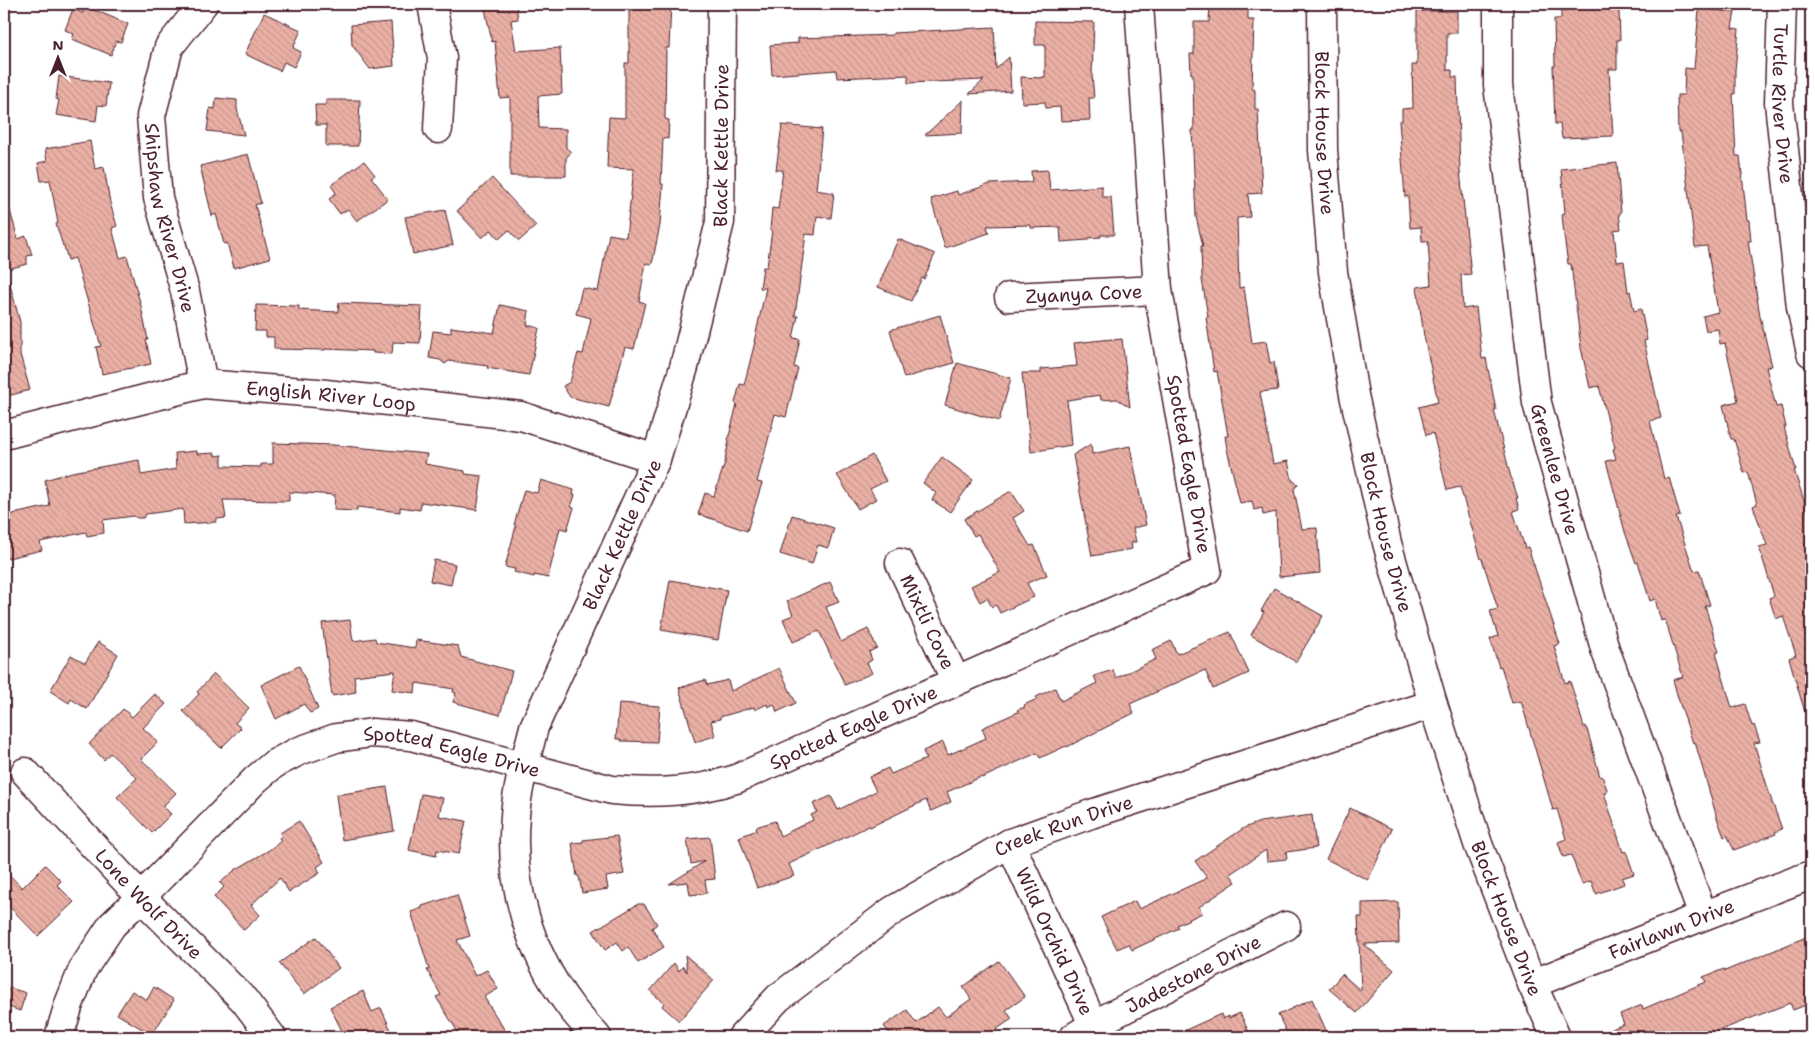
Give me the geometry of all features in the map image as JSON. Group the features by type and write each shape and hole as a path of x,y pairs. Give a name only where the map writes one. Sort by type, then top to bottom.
{"street":[{"name":"Shipshaw River Drive","path":"203,4 169,47 151,116 158,198 185,291 203,384"},
{"path":"432,4 442,58 438,129"},
{"name":"Black Kettle Drive","path":"597,1037 570,1006 547,972 534,944 524,914 514,852 515,815 534,727 656,459 684,367 720,222 722,4"},
{"name":"Spotted Eagle Drive","path":"60,1037 69,1004 83,969 112,925 141,898 255,780 274,764 299,751 336,738 372,733 411,736 612,790 646,793 712,787 736,779 1208,570 1158,290 1139,4"},
{"name":"Block House Drive","path":"1322,4 1323,150 1333,272 1354,395 1387,543 1433,704 1478,844 1532,984 1556,1037"},
{"name":"Greenlee Drive","path":"1498,4 1498,85 1537,403 1605,649 1703,916"},
{"name":"Turtle River Drive","path":"1782,4 1779,103 1801,307 1811,353"},
{"name":"Zyanya Cove","path":"1009,297 1158,290"},
{"name":"English River Loop","path":"4,435 203,384 317,393 521,416 656,459"},
{"name":"Mixtli Cove","path":"900,564 956,681"},
{"name":"Creek Run Drive","path":"742,1037 778,998 892,911 1010,843 1091,814 1433,704"},
{"name":"Lone Wolf Drive","path":"25,772 141,898 244,1000 272,1037"},
{"name":"Wild Orchid Drive","path":"1010,843 1089,1033"},
{"name":"Fairlawn Drive","path":"1532,984 1811,875"},
{"name":"Jadestone Drive","path":"1089,1033 1286,926"}],"building":[{"path":"484,4 516,4 518,19 511,20 516,51 560,48 562,94 538,96 539,128 566,129 566,148 571,152 566,158 566,176 510,176 510,97 500,98 495,41 492,42"},
{"path":"629,4 671,4 669,48 666,48 665,119 669,120 668,139 663,138 661,184 663,184 660,225 652,264 646,263 639,301 645,303 634,349 625,347 609,407 570,397 563,386 570,382 578,353 583,354 591,318 576,314 582,288 598,291 609,234 626,237 634,169 607,168 609,117 625,118 625,63 629,63"},
{"path":"1210,4 1248,4 1248,20 1254,20 1252,88 1255,90 1255,109 1258,109 1262,193 1248,194 1250,217 1237,218 1239,288 1244,287 1252,343 1266,341 1270,363 1274,362 1278,390 1260,392 1273,464 1288,461 1292,480 1298,484 1294,489 1302,529 1317,528 1320,573 1279,577 1276,512 1263,515 1262,508 1254,510 1252,501 1240,503 1227,449 1225,436 1228,436 1217,371 1214,372 1206,317 1208,317 1202,279 1201,246 1203,246 1196,217 1192,130 1194,130 1193,74 1191,74 1190,54 1194,54 1194,22 1209,22"},
{"path":"85,6 128,24 121,42 116,41 111,55 72,39 74,34 65,30 73,9 83,13"},
{"path":"1568,8 1611,8 1611,10 1619,10 1620,40 1617,40 1617,69 1609,69 1613,136 1562,138 1560,124 1555,124 1554,19 1561,19 1561,10 1568,10"},
{"path":"1699,9 1735,12 1732,28 1739,29 1735,94 1733,94 1736,156 1740,156 1751,241 1748,241 1760,316 1772,366 1766,367 1776,407 1781,406 1786,427 1784,427 1796,470 1794,470 1811,522 1811,715 1806,716 1789,658 1796,655 1783,616 1776,619 1769,598 1774,596 1759,547 1767,545 1753,506 1757,504 1748,472 1744,473 1734,439 1731,439 1723,405 1738,401 1725,343 1720,344 1718,329 1706,331 1703,316 1718,312 1707,246 1695,247 1681,132 1678,132 1677,95 1684,95 1685,68 1694,69"},
{"path":"1417,11 1457,11 1457,33 1447,33 1447,70 1452,70 1452,77 1457,77 1460,171 1471,274 1461,275 1463,309 1476,307 1482,359 1486,358 1496,410 1494,410 1518,498 1516,498 1519,509 1513,511 1525,548 1528,547 1560,644 1554,646 1565,683 1570,681 1584,727 1586,726 1600,777 1602,776 1608,792 1604,793 1623,852 1626,851 1634,874 1622,878 1624,884 1596,894 1591,881 1582,884 1571,855 1563,857 1558,842 1566,839 1557,809 1553,810 1521,701 1512,703 1501,666 1499,667 1490,639 1498,636 1490,611 1498,609 1460,487 1447,490 1433,433 1426,435 1419,407 1438,402 1424,336 1417,287 1431,285 1428,241 1422,241 1421,227 1410,228 1408,196 1405,197 1399,121 1402,121 1402,109 1413,108 1412,65 1417,65"},
{"path":"264,13 301,30 293,48 301,52 294,67 284,62 280,71 245,54"},
{"path":"1035,21 1094,22 1092,75 1094,98 1089,98 1090,120 1061,121 1060,107 1046,108 1045,102 1022,103 1021,77 1045,77 1045,45 1035,45"},
{"path":"391,22 394,66 370,69 352,45 351,25"},
{"path":"994,27 996,69 1009,57 1011,91 969,94 984,80 908,83 908,75 837,78 836,70 772,75 770,45 798,43 798,38 893,35 893,33"},
{"path":"59,76 109,83 106,106 98,105 96,121 56,115 59,100 56,99"},
{"path":"216,98 237,100 237,109 244,135 207,131 210,108 215,109"},
{"path":"326,100 360,100 358,146 326,146 326,125 316,125 315,105 326,105"},
{"path":"963,100 962,133 925,135 949,113"},
{"path":"782,125 822,129 816,190 834,193 831,218 817,216 815,235 806,234 795,316 798,316 793,338 800,339 794,367 798,368 786,417 775,414 757,482 762,483 747,531 698,514 705,493 714,496 726,459 728,440 740,384 744,385 755,342 766,288 760,288 763,267 767,267 772,230 770,230 772,208 778,209 783,170 776,170"},
{"path":"90,141 95,169 104,167 110,203 117,226 112,228 120,258 127,256 141,306 151,364 102,374 96,347 101,346 75,258 68,260 56,224 58,223 50,180 41,181 38,163 47,161 45,149"},
{"path":"248,154 261,203 255,205 270,258 234,268 227,243 224,244 216,214 212,216 200,166"},
{"path":"364,161 375,175 371,177 388,199 357,221 348,209 340,214 329,199 336,193 331,185"},
{"path":"1617,163 1621,229 1614,230 1617,262 1624,261 1628,292 1630,291 1634,311 1641,309 1647,340 1644,341 1661,418 1650,421 1664,479 1669,477 1680,516 1676,517 1694,571 1699,570 1710,605 1705,606 1719,652 1716,653 1732,708 1745,704 1752,726 1754,725 1760,742 1754,743 1782,829 1775,832 1776,834 1734,850 1727,835 1724,837 1695,742 1693,743 1679,701 1673,680 1683,677 1665,619 1661,621 1655,599 1650,601 1638,562 1636,563 1625,532 1606,461 1616,459 1613,449 1615,448 1599,386 1590,388 1581,348 1571,264 1568,264 1564,236 1562,214 1565,213 1561,169"},
{"path":"1048,170 1050,190 1102,186 1102,197 1111,197 1114,235 1100,235 1101,237 1088,238 1088,240 1061,242 1060,227 1031,228 1031,225 987,226 989,233 945,248 931,199 957,191 958,195 990,184 1032,182 1031,171"},
{"path":"492,178 536,226 519,241 509,230 499,239 491,230 482,238 457,211"},
{"path":"4,207 9,207 18,239 26,236 32,255 27,256 27,264 4,270"},
{"path":"445,210 453,245 413,254 405,217"},
{"path":"898,239 935,254 924,279 922,278 911,301 878,287"},
{"path":"9,281 20,322 20,354 30,390 4,397 4,282"},
{"path":"339,303 422,306 420,343 393,342 392,354 373,353 373,351 274,349 274,337 266,337 266,331 255,331 256,305 299,306 299,310 338,312"},
{"path":"500,305 529,311 527,325 539,328 529,375 487,368 488,366 449,361 445,364 440,360 429,358 433,331 451,333 451,327 494,333"},
{"path":"940,315 954,363 904,378 890,330"},
{"path":"1122,339 1130,407 1117,399 1101,400 1100,395 1067,400 1071,445 1031,452 1022,373 1041,373 1041,369 1077,366 1074,343"},
{"path":"957,363 1011,378 999,421 945,405"},
{"path":"273,443 334,445 427,454 425,464 465,471 465,474 482,476 477,510 421,502 420,510 400,507 400,512 357,507 357,511 334,510 335,495 289,492 289,501 223,500 226,518 216,519 216,522 184,524 183,509 146,514 143,518 134,516 103,520 104,533 87,536 86,532 40,542 42,550 4,559 4,516 50,506 45,480 72,472 139,460 141,475 176,469 175,453 197,451 197,454 215,453 215,456 222,455 222,466 261,467 261,464 273,464"},
{"path":"1091,444 1092,454 1130,446 1146,525 1133,528 1136,542 1131,542 1132,549 1092,556 1073,455"},
{"path":"872,455 886,481 870,489 876,499 858,509 837,475"},
{"path":"942,457 973,480 950,512 932,500 936,493 923,483"},
{"path":"541,480 574,490 573,495 575,495 571,507 574,508 567,530 560,528 548,578 514,572 515,569 505,567 524,490 537,493"},
{"path":"1011,491 1024,511 1013,518 1030,546 1034,545 1047,575 1027,583 1034,597 1000,613 996,605 992,607 987,598 980,602 971,586 1000,572 978,534 974,536 964,519"},
{"path":"792,515 834,528 828,548 818,545 812,564 780,554"},
{"path":"434,560 455,564 451,585 430,581"},
{"path":"670,580 727,590 718,640 661,630"},
{"path":"830,582 839,602 826,607 841,642 868,629 877,648 869,652 872,660 867,663 872,673 845,685 819,631 793,642 783,619 793,615 787,601"},
{"path":"1274,588 1323,616 1296,662 1251,635 1264,612 1261,611"},
{"path":"350,620 353,641 375,638 376,642 415,648 416,640 458,646 461,657 512,671 500,715 453,702 456,693 453,692 454,689 416,683 415,693 392,690 395,671 354,676 356,692 332,696 322,623"},
{"path":"1230,632 1249,673 1213,689 1205,670 1130,704 1134,713 1067,747 1040,758 1037,753 947,792 951,802 931,811 926,800 789,864 794,876 757,888 739,837 757,830 756,827 775,821 780,836 813,820 811,815 817,812 813,804 831,796 838,810 876,791 869,777 888,768 891,774 926,759 923,751 943,742 948,755 986,738 982,728 1018,712 1017,710 1025,707 1024,705 1037,699 1036,697 1055,688 1061,701 1097,683 1094,676 1113,670 1116,678 1156,659 1152,650 1171,641 1177,654"},
{"path":"98,642 118,654 87,709 71,699 69,703 50,691 71,655 85,663"},
{"path":"299,666 318,709 310,713 304,704 276,719 261,685"},
{"path":"779,668 796,703 777,712 774,704 768,707 767,704 755,710 754,707 720,717 720,719 711,721 715,736 695,742 679,688 705,680 707,685 728,680 731,691"},
{"path":"214,674 249,708 235,723 241,728 221,748 183,711"},
{"path":"155,694 166,704 143,728 158,742 141,759 176,793 163,806 171,814 152,833 117,797 137,778 110,753 104,760 89,744 123,709 132,717"},
{"path":"619,703 660,706 657,742 621,741 621,739 616,739"},
{"path":"387,787 394,831 342,840 336,795"},
{"path":"421,794 443,798 439,816 466,821 459,854 437,850 436,856 409,850"},
{"path":"1350,808 1392,829 1368,880 1326,859"},
{"path":"1312,815 1316,848 1286,852 1287,859 1267,861 1266,850 1230,874 1236,882 1199,907 1202,913 1177,925 1179,928 1132,950 1129,944 1117,949 1101,917 1135,901 1139,909 1207,878 1195,861 1244,828 1260,822"},
{"path":"299,821 324,862 317,867 320,873 289,892 280,878 251,905 260,915 244,930 214,897 224,887 220,883 235,870 281,841 279,838 282,836 280,833"},
{"path":"617,836 624,874 606,877 608,889 582,893 579,876 577,876 572,843"},
{"path":"710,837 715,879 705,880 707,893 690,895 688,882 669,884 705,861 691,864 687,839"},
{"path":"45,865 61,881 57,885 74,902 38,936 4,901 4,869 22,888"},
{"path":"457,895 470,936 457,940 475,976 487,970 498,989 484,997 509,1037 461,1037 436,997 441,995 427,970 429,969 411,912 422,908 422,906"},
{"path":"1398,902 1399,943 1364,944 1394,970 1357,1013 1329,989 1342,974 1361,991 1358,917 1362,917 1362,903"},
{"path":"638,904 644,904 657,924 652,928 664,947 638,963 628,947 623,951 617,942 605,950 593,931"},
{"path":"1811,935 1811,1003 1793,1010 1790,1003 1713,1033 1715,1037 1592,1037 1624,1024 1620,1014 1642,1005 1643,1009 1706,982 1703,977 1724,969 1725,971"},
{"path":"316,937 339,968 304,994 279,963"},
{"path":"685,955 714,980 679,1021 662,1006 664,1003 650,991 674,963 679,971 683,966 687,972"},
{"path":"999,961 1025,997 1006,1010 1012,1019 985,1037 892,1037 884,1026 907,1010 916,1023 938,1007 946,1017 971,999 963,987"},
{"path":"4,986 26,993 20,1011 4,1005"},
{"path":"154,987 174,1000 152,1035 117,1014 132,991 147,1000"},
{"path":"363,991 372,1012 381,1008 394,1037 345,1037 330,1007"},
{"path":"1312,999 1329,1037 1289,1037 1278,1015"},
{"path":"1240,1013 1251,1037 1170,1037 1221,1014 1223,1019"}]}
